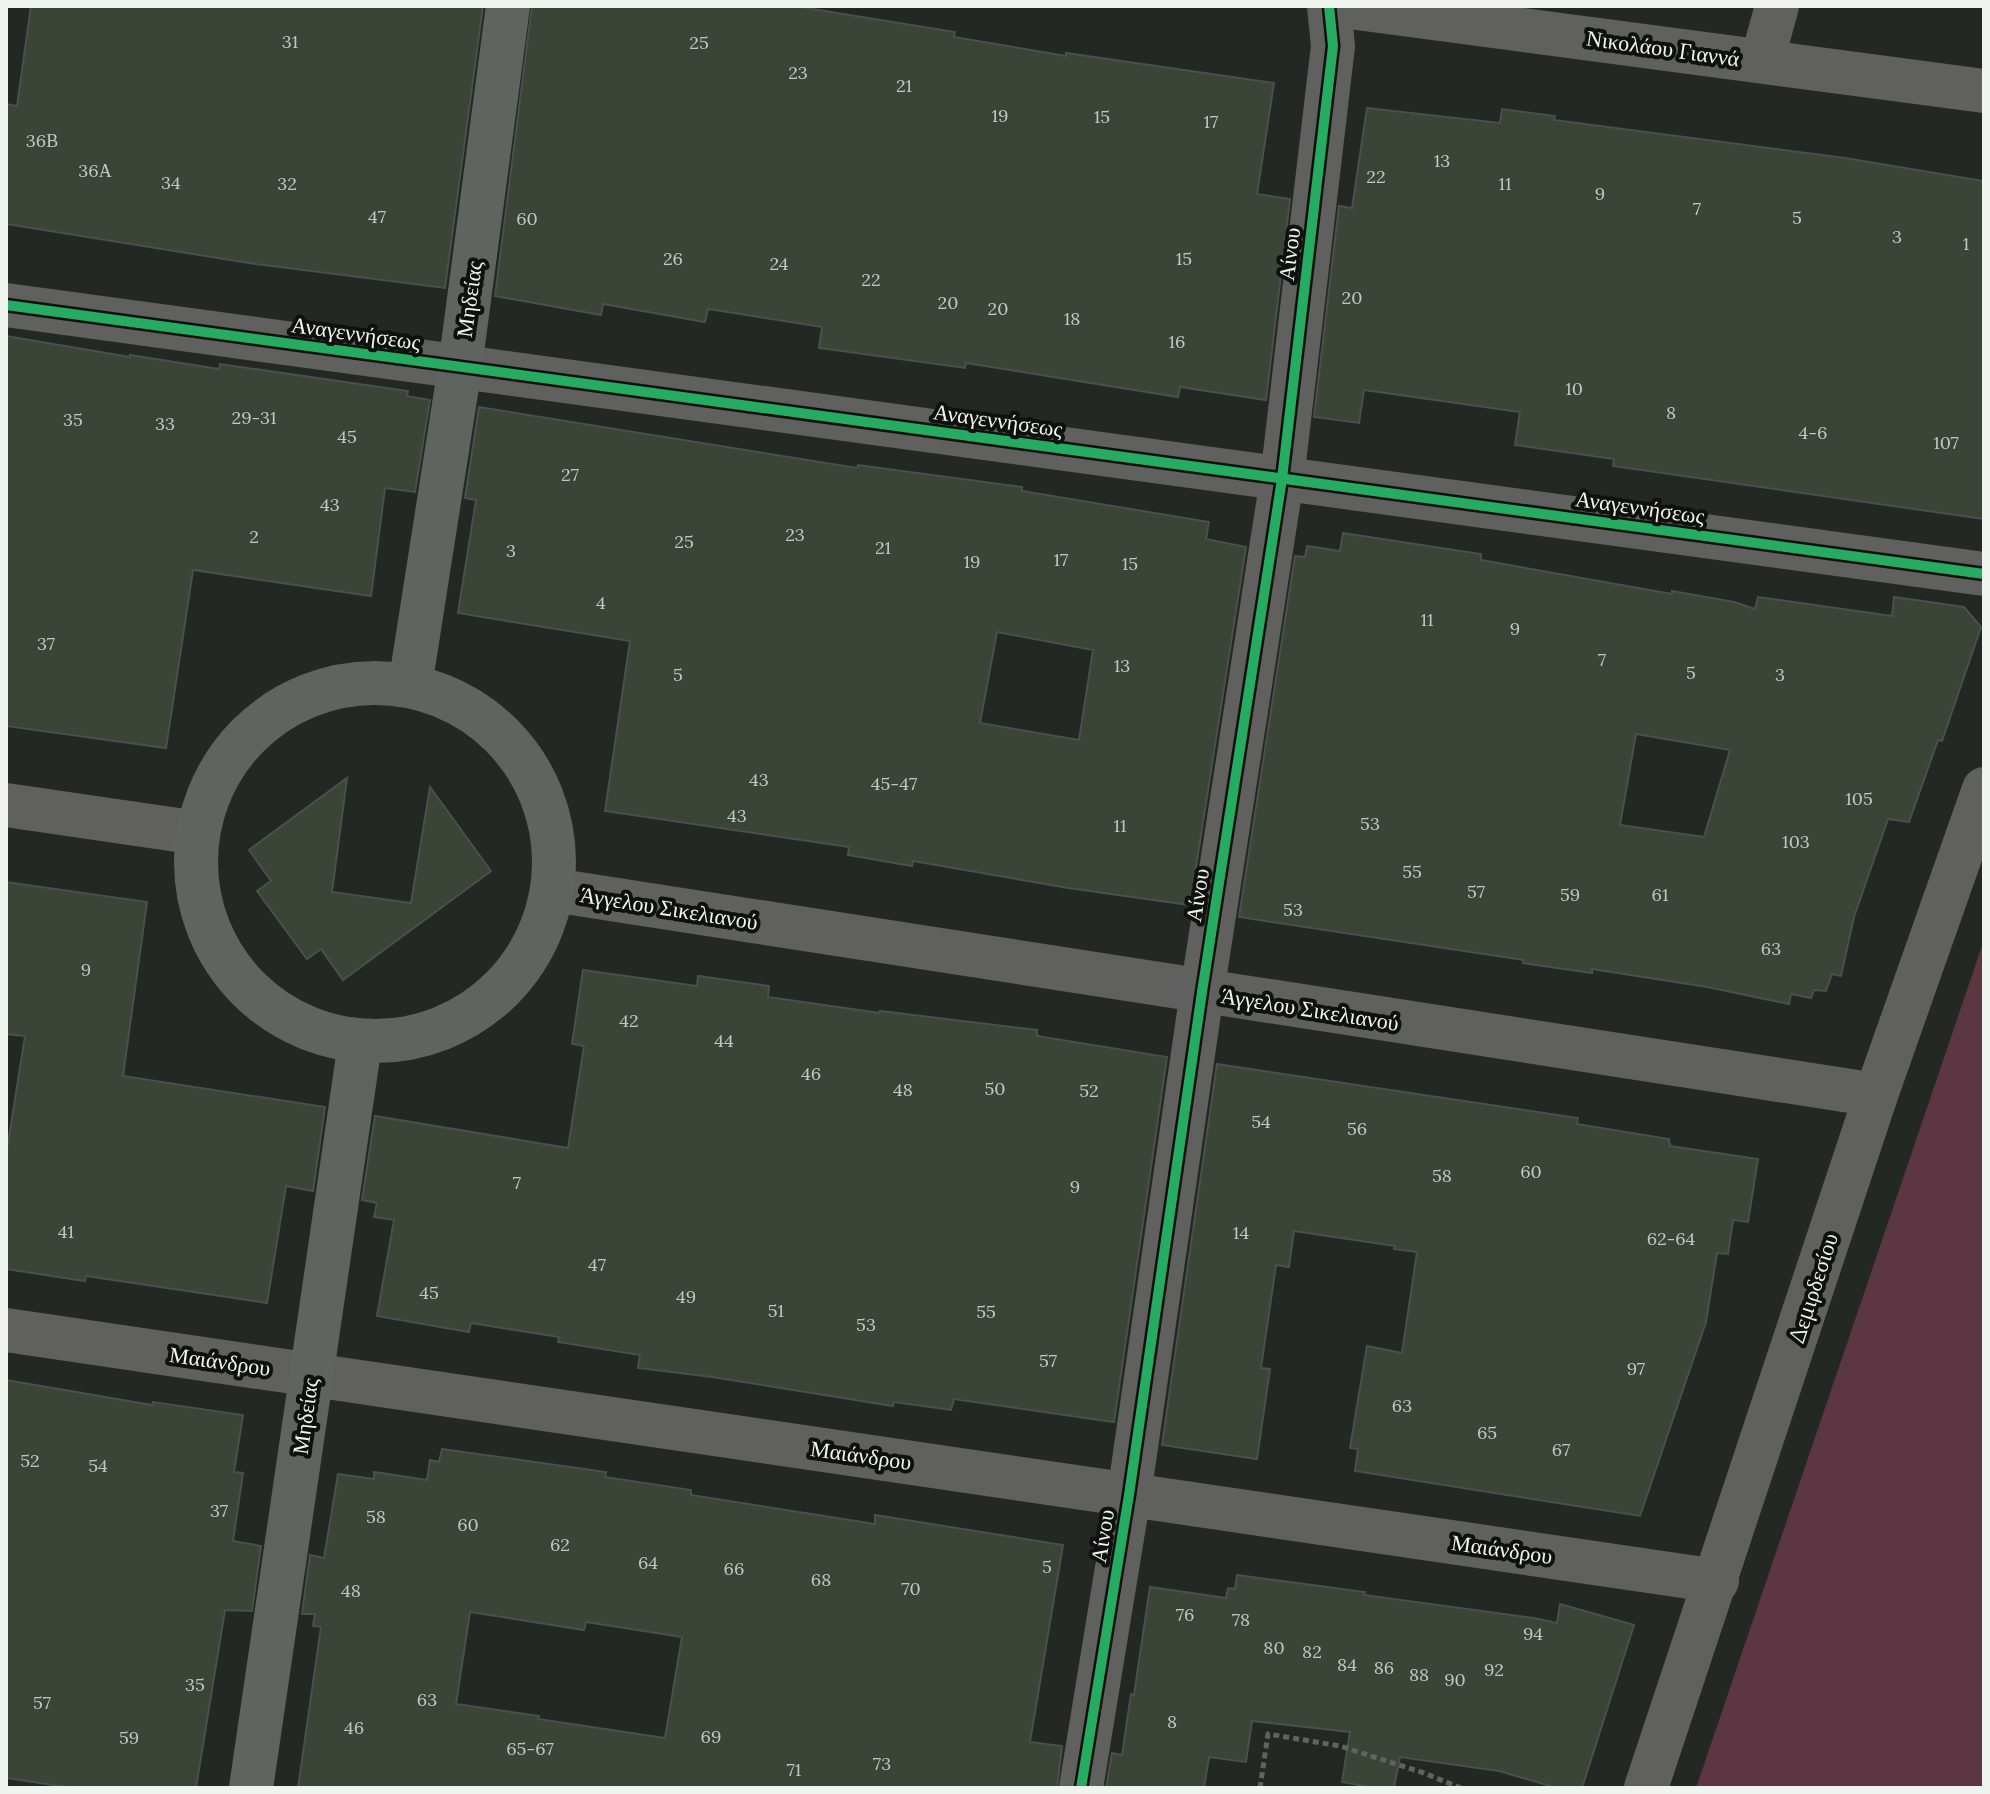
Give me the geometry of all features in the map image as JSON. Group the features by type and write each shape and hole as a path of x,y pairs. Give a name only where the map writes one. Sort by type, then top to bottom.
{"street":[{"name":"Μηδείας","path":"410,686 460,367 508,6"},
{"name":"Αίνου","path":"1081,1788 1129,1495 1202,992 1282,479 1333,46 1329,6"},
{"name":"Νικολάου Γιαννά","path":"1342,6 1984,91"},
{"path":"1762,61 1777,6"},
{"name":"Αναγεννήσεως","path":"6,305 1984,574"},
{"path":"338,686 410,686 460,704 497,728 533,775 553,831 553,890 535,943 503,989 458,1022 405,1040 360,1043 295,1024 249,991 215,944 197,890 198,833 215,782 222,771 245,738 287,705 338,686"},
{"name":"Δεμιρδεσίου","path":"1646,1788 1876,1095 1984,789"},
{"path":"6,805 198,833"},
{"name":"Άγγελου Σικελιανού","path":"553,890 1876,1095"},
{"name":"Μηδείας","path":"251,1788 360,1043"},
{"name":"Μαιάνδρου","path":"6,1330 1717,1581"}],"path":[{"path":"1260,1788 1268,1734 1340,1746 1461,1788"}],"shaded area":[{"path":"1984,940 1984,1788 1696,1788"}],"building":[{"path":"31,6 483,6 445,288 249,263 6,224 6,104 17,106"},
{"path":"532,6 794,6 955,32 954,37 1066,56 1066,53 1274,83 1257,194 1290,199 1266,400 1180,387 1178,397 966,363 965,368 819,348 822,327 708,309 705,322 603,304 601,315 495,296"},
{"path":"1367,108 1500,123 1502,109 1555,116 1554,120 1845,158 1984,181 1984,519 1613,466 1614,459 1515,445 1520,412 1364,390 1359,423 1314,417 1339,206 1352,208"},
{"path":"6,336 130,357 219,369 220,364 408,391 407,396 430,400 415,492 385,488 371,596 193,570 166,748 6,726"},
{"path":"479,407 857,468 858,465 1022,487 1022,491 1209,522 1206,539 1246,547 1190,905 913,861 912,866 848,855 849,847 605,811 630,641 458,613 476,500 465,498","holes":["997,632 1093,650 1079,740 980,723"]},
{"path":"1343,533 1481,554 1481,560 1734,602 1755,609 1758,597 1892,616 1894,597 1964,607 1981,627 1942,741 1938,740 1909,822 1888,819 1854,917 1841,976 1832,974 1826,991 1814,990 1811,998 1791,994 1789,1004 1707,987 1592,969 1592,973 1523,963 1524,960 1239,917 1295,556 1305,557 1307,546 1340,551","holes":["1636,734 1730,750 1704,837 1620,825"]},
{"path":"347,778 332,892 411,903 430,787 491,871 343,980 321,949 307,959 257,891 271,881 249,850"},
{"path":"6,882 147,902 123,1076 325,1107 313,1191 286,1186 267,1303 86,1276 85,1281 6,1269 6,1156 25,1036 6,1034"},
{"path":"583,970 697,986 698,976 769,986 768,997 1037,1030 1037,1036 1167,1057 1114,1422 954,1399 951,1410 894,1402 893,1406 638,1368 640,1355 558,1342 559,1337 471,1323 469,1332 377,1316 394,1220 374,1217 377,1203 362,1200 375,1116 568,1148 584,1046 572,1044"},
{"path":"1217,1064 1578,1118 1577,1124 1669,1139 1670,1146 1758,1159 1748,1222 1733,1220 1728,1254 1717,1253 1706,1322 1640,1516 1355,1471 1358,1449 1350,1448 1367,1346 1402,1353 1417,1252 1394,1249 1395,1246 1294,1231 1289,1267 1276,1265 1261,1368 1270,1369 1257,1459 1162,1445"},
{"path":"6,1380 152,1405 153,1402 243,1415 234,1472 243,1473 233,1541 261,1546 252,1611 225,1610 196,1788 73,1788 6,1778"},
{"path":"442,1449 606,1472 605,1477 691,1490 691,1495 875,1524 875,1515 1063,1545 1030,1742 1062,1746 1057,1788 298,1788 321,1627 313,1626 315,1614 302,1614 310,1555 324,1558 338,1474 374,1479 374,1472 427,1480 430,1460 439,1462","holes":["470,1612 584,1630 586,1622 682,1637 665,1738 456,1704"]},
{"path":"1237,1575 1557,1623 1560,1604 1634,1625 1582,1788 1557,1788 1499,1771 1400,1757 1394,1788 1342,1782 1350,1732 1252,1721 1246,1762 1209,1757 1204,1788 1106,1788 1112,1753 1122,1755 1150,1587 1226,1598 1228,1588 1235,1589"}],"cycle path":[{"path":"1081,1788 1129,1495 1202,992 1282,479 1333,46 1329,6"},
{"path":"6,305 1984,574"}]}
